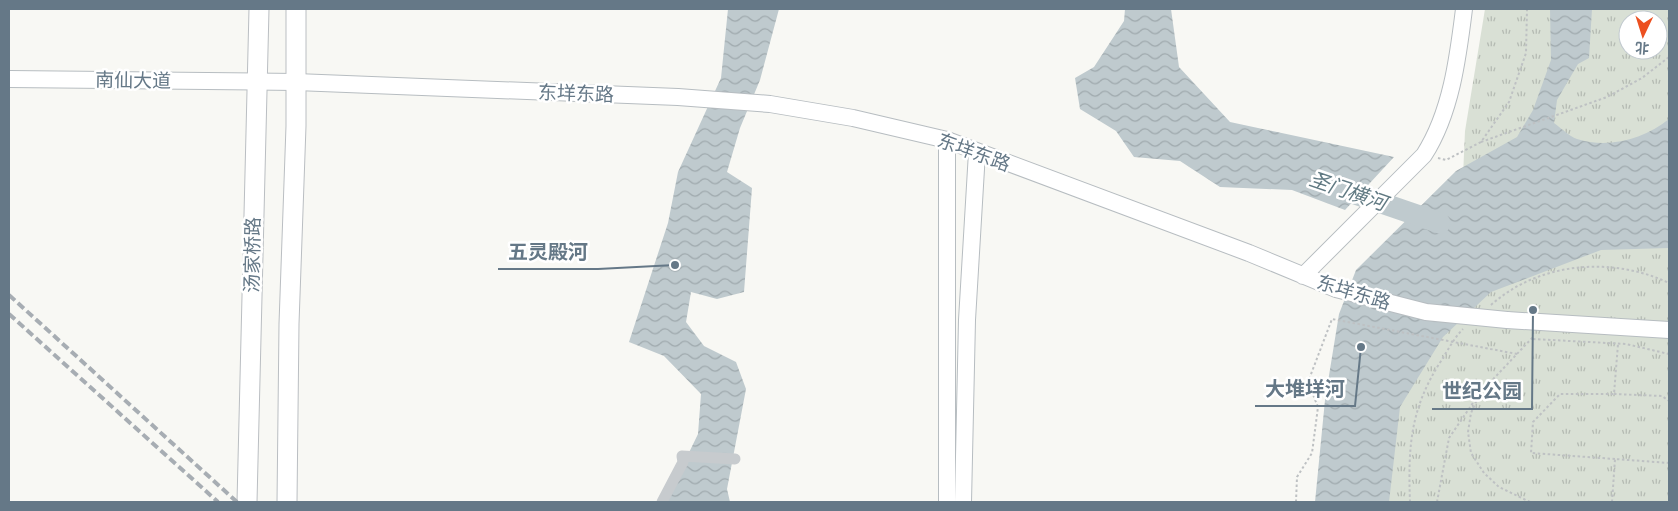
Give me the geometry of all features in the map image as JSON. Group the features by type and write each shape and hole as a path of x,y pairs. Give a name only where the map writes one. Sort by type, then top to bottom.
{"main road":[{"name":"汤家桥路","path":"247,502 259,9"},
{"name":"汤家桥路","path":"287,502 296,9"},
{"path":"1304,276 1424,155 1435,137 1458,59 1464,9"},
{"name":"南仙大道","path":"9,79 257,81"},
{"name":"东垟东路","path":"257,81 678,97 770,104 853,118 947,140 1249,253 1336,289 1426,312 1507,320 1669,330"},
{"path":"947,140 947,502"},
{"path":"963,502 967,320 977,152"}],"street":[{"path":"662,502 683,462 682,456 735,459"}],"path":[{"path":"1481,142 1509,102 1526,53 1526,9"},
{"path":"1424,155 1446,160 1481,142 1566,112 1627,87 1669,57"},
{"path":"1484,311 1505,292 1529,280 1570,268 1611,267 1654,276 1669,283"},
{"path":"1296,502 1297,477 1312,453 1318,407 1308,382 1332,319 1517,354"},
{"path":"1437,502 1449,438 1480,394 1533,339 1542,321"},
{"path":"1410,502 1409,456 1415,413 1432,374 1464,329"},
{"path":"1533,339 1618,344 1669,354"},
{"path":"1614,394 1618,344"},
{"path":"1480,394 1471,413 1468,432 1471,453 1484,474 1499,487 1530,502"},
{"path":"1669,401 1662,396 1560,394 1533,422 1531,452 1669,463"},
{"path":"1612,502 1615,459"}],"green space":[{"path":"1485,9 1669,9 1669,502 1338,502 1462,199 1465,131"}],"water":[{"path":"728,9 779,9 760,80 740,128 727,172 752,188 744,292 717,299 691,292 686,322 704,346 736,362 746,389 727,489 730,502 665,502 698,434 701,394 664,356 629,342 668,223 678,172 721,78"},
{"path":"1125,9 1171,9 1179,67 1230,122 1394,157 1345,210 1292,190 1220,187 1180,161 1134,157 1116,131 1080,109 1075,78 1094,67 1124,21"},
{"path":"1550,9 1592,9 1589,58 1578,64 1557,100 1554,123 1577,139 1601,143 1637,137 1649,132 1669,119 1669,248 1601,250 1491,292 1443,337 1400,407 1389,502 1315,502 1325,400 1339,314 1356,270 1456,171 1517,137 1533,110 1551,60"}],"waterway":[{"name":"圣门横河","path":"1332,186 1440,223"}],"railway":[{"path":"9,295 237,502"},
{"path":"9,314 218,502"}],"place":[{"name":"五灵殿河","path":"675,265"},
{"name":"世纪公园","path":"1533,310"},
{"name":"大堆垟河","path":"1361,347"}]}
